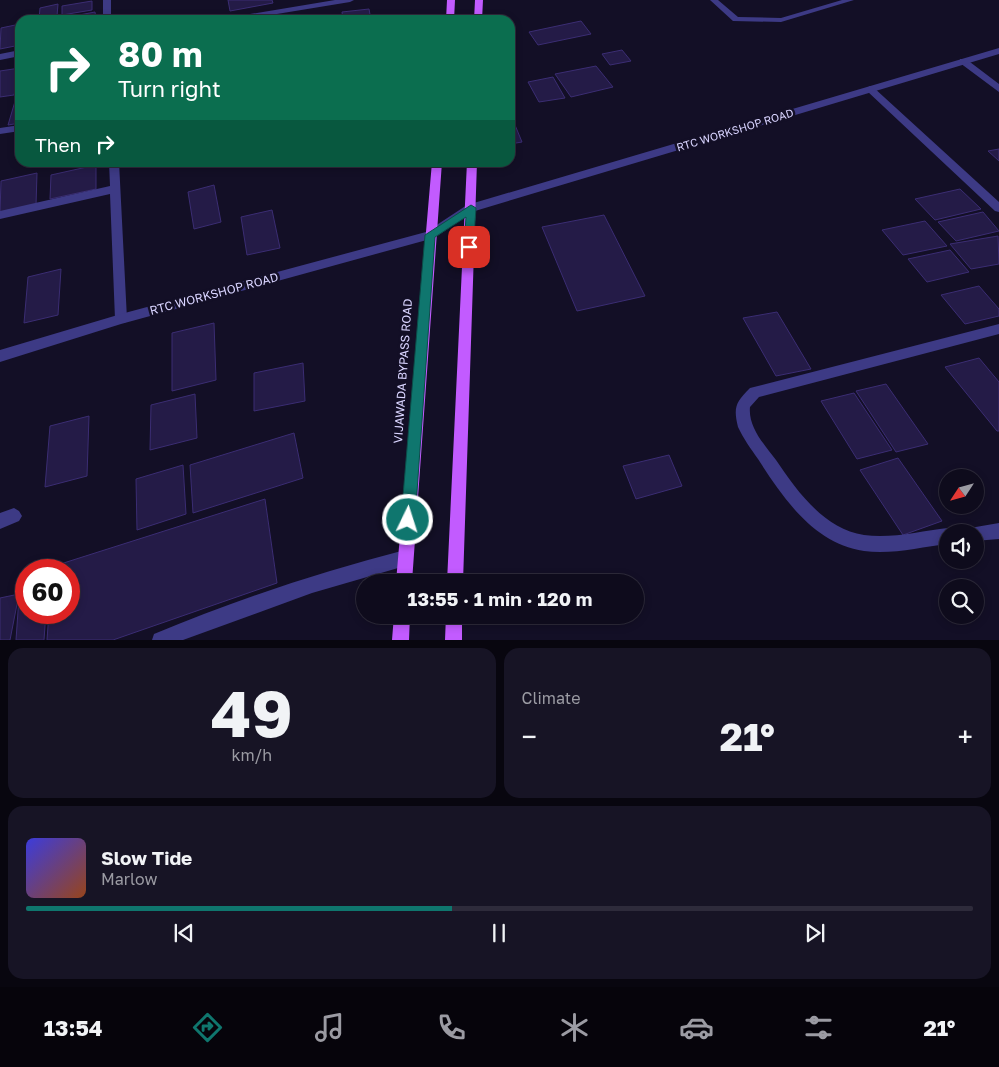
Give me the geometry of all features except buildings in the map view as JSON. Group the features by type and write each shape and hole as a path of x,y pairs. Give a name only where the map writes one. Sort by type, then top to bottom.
{"main road":[{"path":"450,15 452,0"},
{"path":"478,15 479,0"},
{"name":"VIJAWADA BYPASS ROAD","path":"404,574 436,167"},
{"path":"455,574 472,167"},
{"path":"400,640 401,624"},
{"path":"453,640 454,624"}],"street":[{"path":"107,0 108,15"},
{"path":"289,15 294,0"},
{"path":"256,15 350,0"},
{"name":"RTC WORKSHOP ROAD","path":"0,356 121,319 430,235 471,208 999,50"},
{"path":"0,57 15,55"},
{"path":"964,61 999,89"},
{"path":"870,89 999,208"},
{"path":"0,131 15,129"},
{"path":"114,167 121,319"},
{"path":"0,215 115,189"},
{"path":"939,537 865,544 849,540 833,531 800,507 746,427 742,415 743,404 755,392 999,329"},
{"path":"984,532 999,530"},
{"path":"160,640 250,606 368,567 405,558"}],"lane":[{"path":"714,0 736,19 781,20 850,0"}],"route":[{"path":"408,520 430,235 471,208 469,247"}]}
